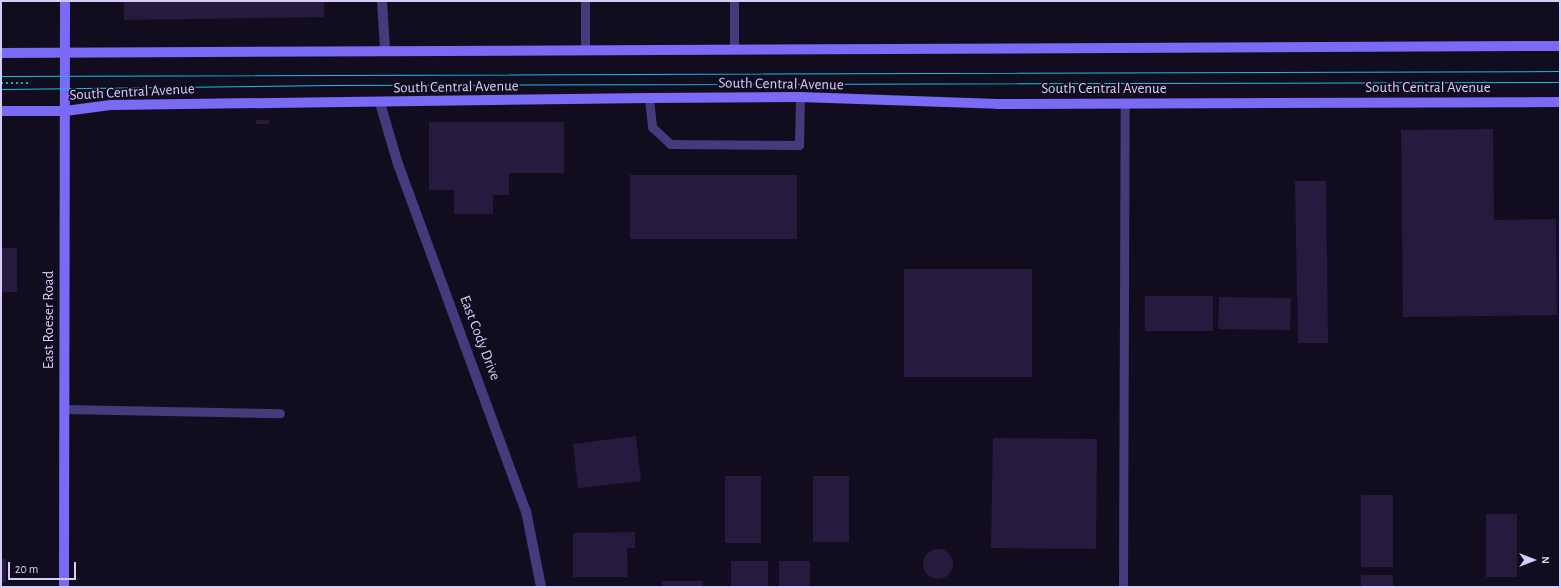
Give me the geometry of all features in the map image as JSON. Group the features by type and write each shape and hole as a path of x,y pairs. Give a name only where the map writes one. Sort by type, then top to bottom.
{"main road":[{"name":"East Roeser Road","path":"64,1 64,587"},
{"path":"1,53 734,48 1560,46"},
{"name":"South Central Avenue","path":"1,111 64,111 111,105 800,97 996,104 1560,102"}],"street":[{"path":"382,1 385,50"},
{"name":"East Cody Drive","path":"380,103 396,157 526,510 541,587"}],"lane":[{"path":"585,1 585,49"},
{"path":"734,1 734,48"},
{"path":"649,98 652,127 670,144 799,145 800,97"},
{"path":"1123,587 1125,103"},
{"path":"64,409 280,413"}],"path":[{"path":"1,83 29,83"}],"building":[{"path":"124,1 324,1 324,17 124,20"},
{"path":"256,120 269,120 269,124 256,124"},
{"path":"429,122 564,122 564,173 509,173 509,195 493,195 493,214 454,214 454,190 429,190"},
{"path":"1493,129 1494,220 1556,219 1557,315 1403,317 1401,130"},
{"path":"630,175 797,175 797,239 630,239"},
{"path":"1295,181 1326,181 1328,343 1298,343"},
{"path":"1,248 17,248 17,292 1,292"},
{"path":"904,269 1032,269 1032,377 904,377"},
{"path":"1145,296 1213,296 1213,331 1145,331"},
{"path":"1219,297 1291,298 1290,330 1218,329"},
{"path":"636,436 641,481 578,488 573,444"},
{"path":"993,438 1097,439 1096,549 991,548"},
{"path":"725,476 761,476 761,543 725,543"},
{"path":"813,476 849,476 849,542 813,542"},
{"path":"1361,495 1393,495 1393,567 1361,567"},
{"path":"1486,514 1517,514 1517,577 1486,577"},
{"path":"635,532 635,548 627,548 628,577 573,577 573,533"},
{"path":"938,549 944,550 952,558 952,570 944,578 938,579 932,578 924,570 923,564 924,558 932,550"},
{"path":"1,559 6,559 6,583 1,583"},
{"path":"731,561 768,561 768,587 731,587"},
{"path":"779,561 810,561 810,587 779,587"},
{"path":"1361,575 1393,575 1393,587 1361,587"},
{"path":"662,581 703,581 703,587 662,587"}],"tram line":[{"path":"1,76 1560,71"},
{"path":"1,89 332,85 1560,82"}]}
